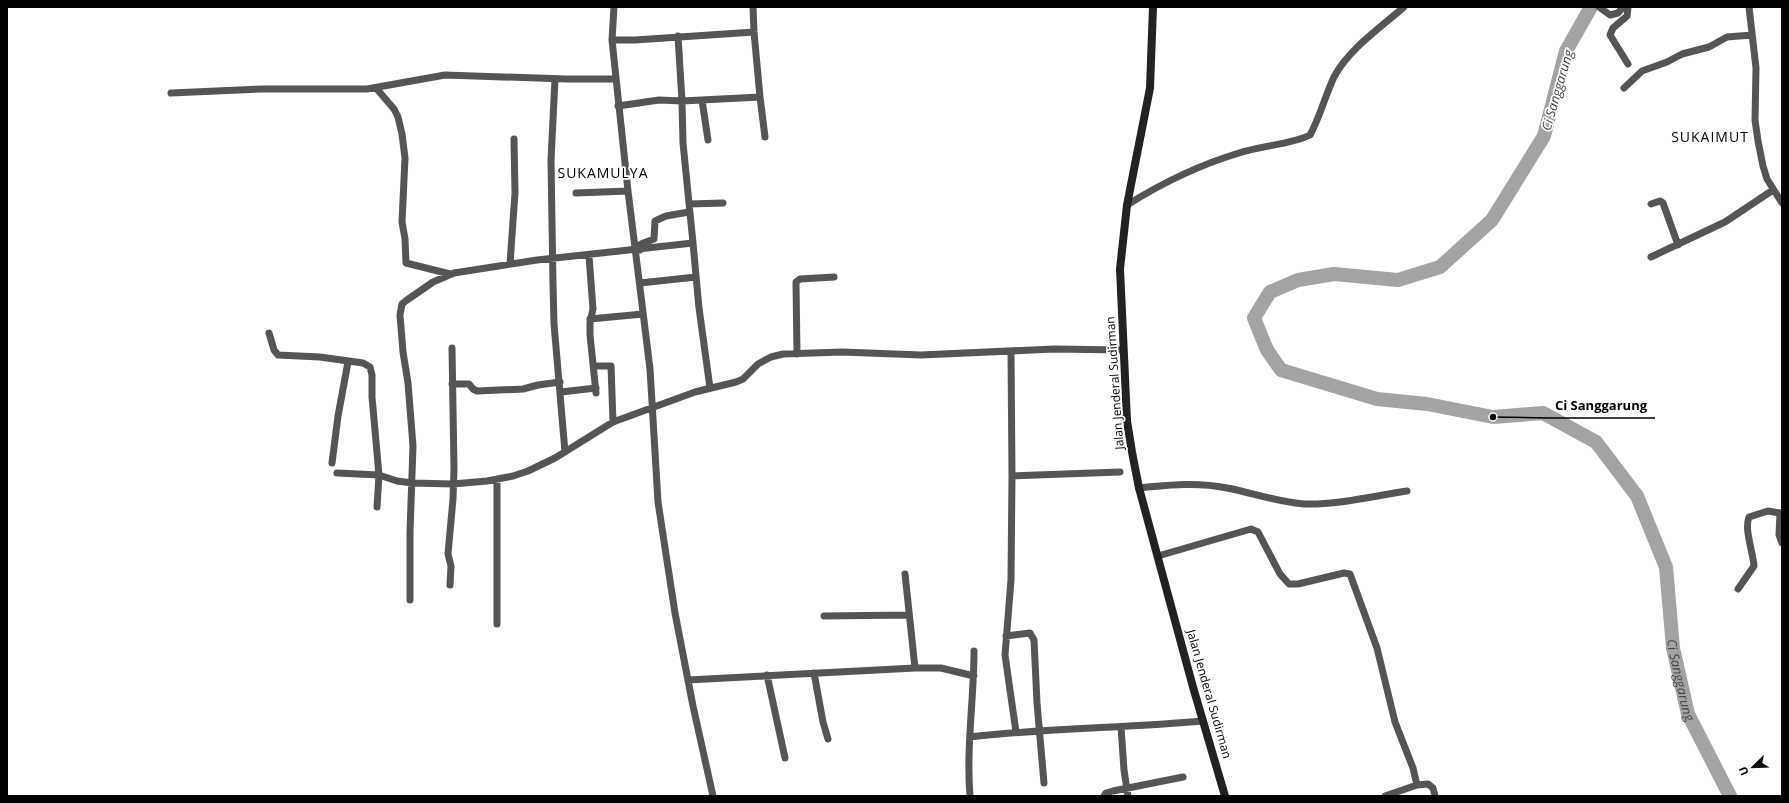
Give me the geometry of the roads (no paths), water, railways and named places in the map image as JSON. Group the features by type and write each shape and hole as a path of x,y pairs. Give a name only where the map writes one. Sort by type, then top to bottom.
{"main road":[{"name":"Jalan Jenderal Sudirman","path":"1153,7 1150,88 1127,205 1120,269 1123,350 1128,422 1132,452 1140,488 1203,722 1225,796"}],"street":[{"path":"614,7 612,40 628,191 638,250 653,408 658,502 675,613 713,796"},
{"path":"753,7 754,32 765,137"},
{"path":"1127,205 1157,186 1195,169 1240,152 1310,135 1322,105 1338,72 1369,36 1404,7"},
{"path":"1599,7 1605,12 1614,15 1623,7"},
{"path":"1628,7 1627,16 1613,28 1610,35 1628,64"},
{"path":"1748,7 1756,68 1757,135 1763,166 1773,190 1782,203"},
{"path":"612,40 635,40 754,32"},
{"path":"1624,88 1642,71 1682,54 1709,47 1726,37 1752,35"},
{"path":"678,36 683,143 689,212 710,388"},
{"path":"171,93 262,89 348,90 376,88 445,75 556,79 616,79"},
{"path":"556,79 551,160 552,259 554,324 565,452"},
{"path":"376,88 394,109 398,117 402,134 405,158 402,222 405,239 406,263 450,274"},
{"path":"618,106 659,100 682,101 760,97"},
{"path":"702,100 708,140"},
{"path":"510,264 514,193 514,139"},
{"path":"1651,257 1724,222 1773,190"},
{"path":"576,193 628,191"},
{"path":"1650,204 1660,201 1663,203 1678,245"},
{"path":"689,204 723,203"},
{"path":"638,250 644,242 654,240 655,221 666,216 689,212"},
{"path":"410,600 410,532 413,446 408,382 403,352 401,309 407,300 433,282 450,274 510,264 693,243"},
{"path":"561,392 596,391 590,335 590,319 593,308 589,256"},
{"path":"640,283 696,277"},
{"path":"796,354 796,282 800,279 834,277"},
{"path":"590,319 643,314"},
{"path":"269,333 274,350 278,355 320,357 363,363 367,364 372,370 379,474 377,507"},
{"path":"450,585 451,566 448,554 453,484 452,348"},
{"path":"337,473 379,474 392,480 412,483 453,484 497,480 528,471 565,452 613,422 710,388 743,379 758,364 771,357 796,354 842,352 921,355 1011,351 1123,350"},
{"path":"1011,351 1011,580 1005,655 1016,732"},
{"path":"332,463 338,416 348,362"},
{"path":"594,366 611,366 613,422"},
{"path":"452,384 469,384 473,390 477,391 523,388 560,382"},
{"path":"1012,476 1120,472"},
{"path":"497,480 497,624"},
{"path":"1140,488 1197,484 1227,488 1265,497 1309,504 1351,500 1407,490"},
{"path":"1738,589 1754,566 1748,523 1749,517 1768,511 1780,513 1779,535 1782,543"},
{"path":"1158,556 1251,529 1258,532 1280,574 1289,584 1298,584 1344,573 1350,574 1377,648 1395,722 1413,768 1417,785"},
{"path":"905,574 915,668"},
{"path":"824,616 909,615"},
{"path":"1006,636 1030,634 1034,640 1039,730 1044,783"},
{"path":"970,796 970,737 974,651"},
{"path":"688,680 915,668 942,668 974,676"},
{"path":"814,673 823,722 828,739"},
{"path":"767,675 785,758"},
{"path":"1039,730 1203,722"},
{"path":"970,737 1039,730 1203,722"},
{"path":"1121,727 1121,741 1128,796"},
{"path":"1104,796 1106,793 1183,777"},
{"path":"1385,796 1417,785 1428,784 1431,785 1435,796"}],"waterway":[{"name":"Ci Sanggarung","path":"1591,7 1566,51 1544,136 1492,220 1440,267 1398,280 1334,274 1298,280 1270,292 1254,318 1267,350 1281,370 1377,399 1427,404 1493,417 1543,413 1596,442 1637,496 1666,567 1673,648 1688,714 1730,796"}],"place":[{"name":"Ci Sanggarung","path":"1493,417"}],"district":[{"name":"SUKAIMUT","path":"1710,137"},
{"name":"SUKAMULYA","path":"603,173"}]}
